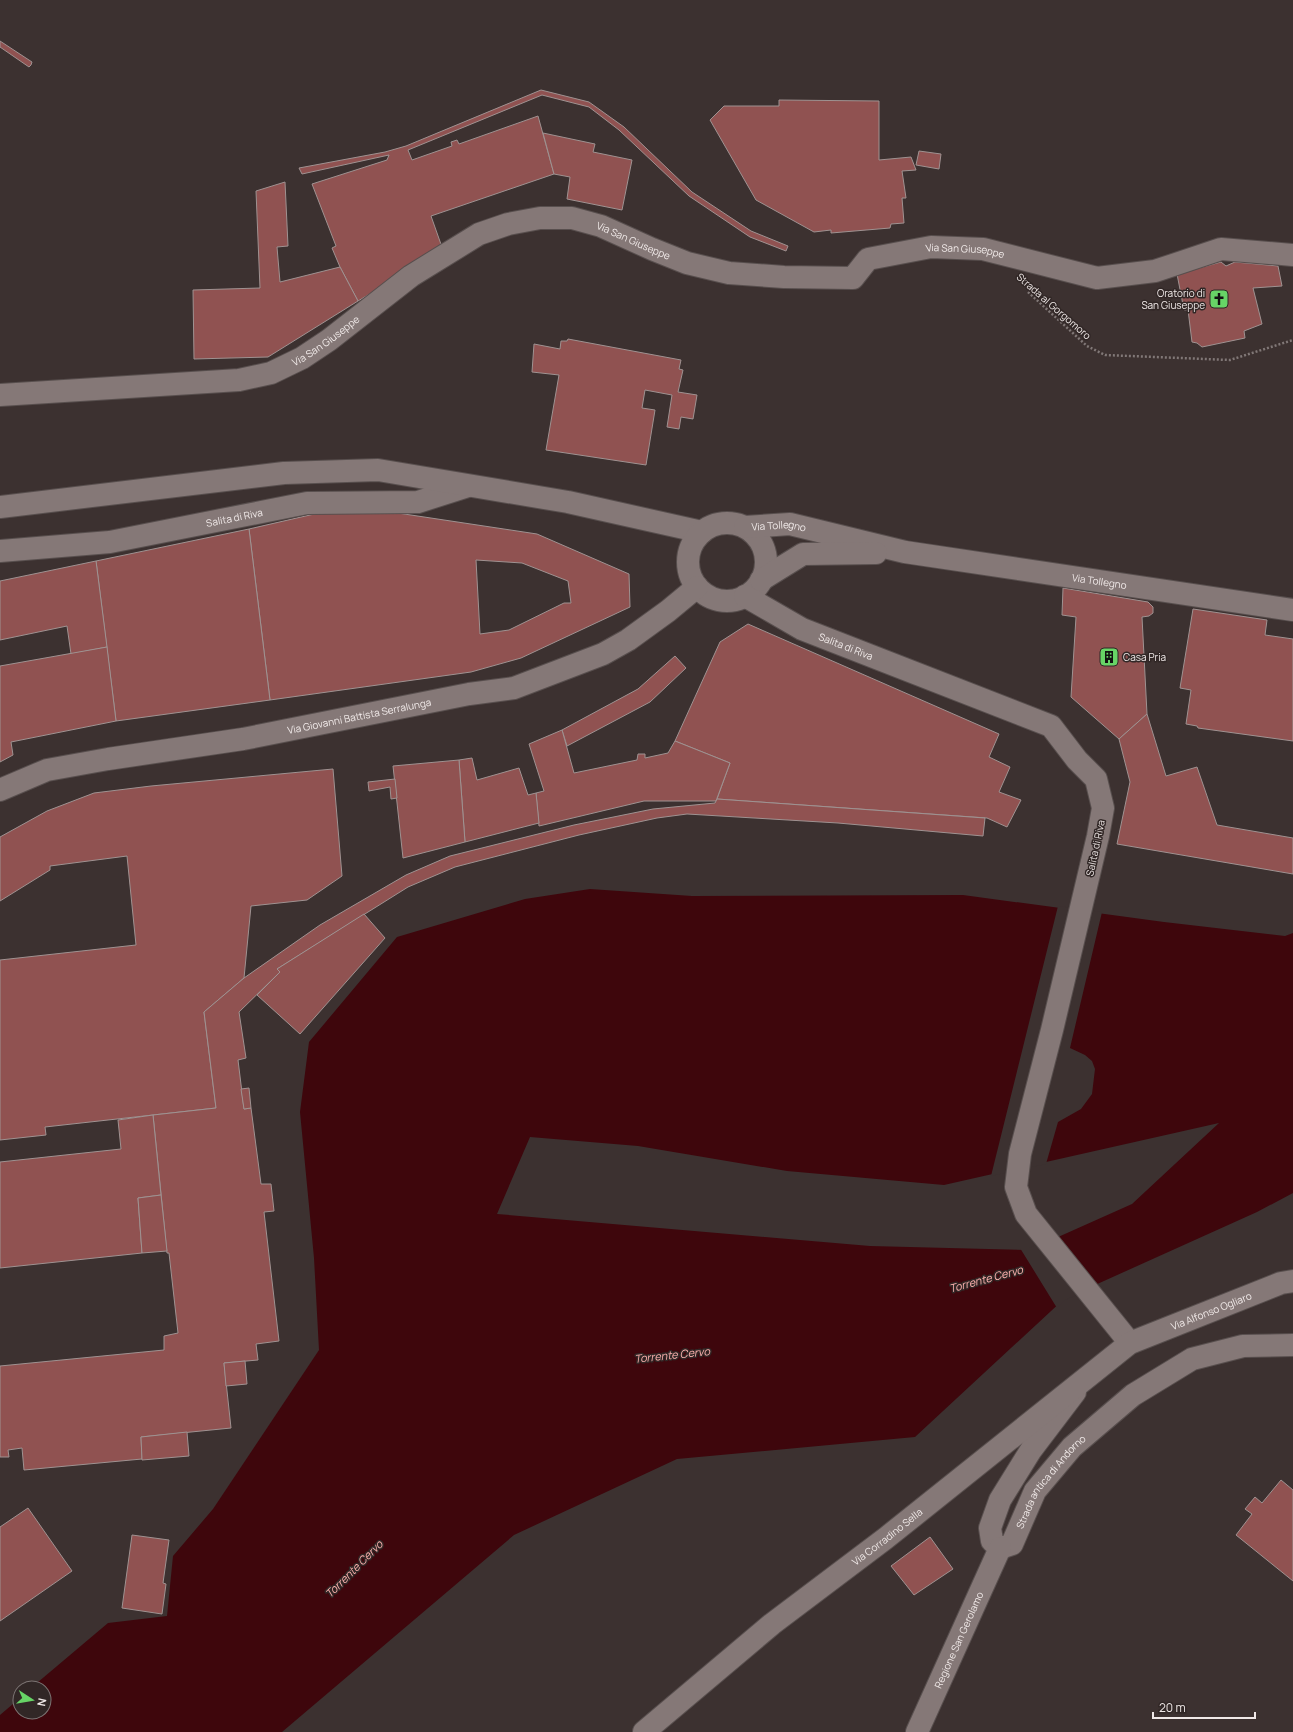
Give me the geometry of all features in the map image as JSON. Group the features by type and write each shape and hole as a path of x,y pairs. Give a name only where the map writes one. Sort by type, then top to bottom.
{"street":[{"name":"Via San Giuseppe","path":"0,395 239,380 271,373 302,358 329,340 411,276 479,234 508,224 540,218 572,218 601,226 687,263 729,273 784,277 853,278 868,259 931,247 982,249 1097,278 1155,271 1221,249 1293,255"},
{"name":"Salita di Riva","path":"0,507 284,473 378,470 568,502 702,532"},
{"name":"Salita di Riva","path":"0,550 110,542 307,503 418,502 468,486"},
{"path":"723,523 734,523 745,527 755,535 762,544 766,556 765,568 761,580 746,596 733,600 720,600 707,596 690,576 688,564 689,552 694,541 702,532 712,526 723,523"},
{"name":"Via Tollegno","path":"745,527 790,524 905,552 1293,610"},
{"name":"Via Tollegno","path":"761,580 803,554 905,552"},
{"name":"Via Giovanni Battista Serralunga","path":"0,790 47,770 108,759 242,739 470,694 514,688 603,654 628,640 668,611 697,586"},
{"name":"Salita di Riva","path":"746,596 802,629 1051,726 1077,760 1096,779 1102,808 1098,836 1052,1030 1020,1154 1016,1187 1026,1214 1130,1343"},
{"name":"Via Alfonso Ogliaro","path":"1130,1343 1281,1282 1293,1281"},
{"name":"Via Corradino Sella","path":"644,1732 772,1624 886,1538 1130,1343"},
{"name":"Strada antica di Andorno","path":"1000,1548 1012,1544 1035,1491 1072,1447 1133,1396 1192,1359 1243,1346 1293,1345"},
{"path":"1000,1548 992,1542 990,1528 1000,1500 1031,1450 1088,1376"},
{"name":"Regione San Gerolamo","path":"917,1732 1000,1548"}],"path":[{"name":"Strada al Gorgomoro","path":"1025,289 1087,346 1105,355 1230,360 1293,340"}],"water":[{"name":"Torrente Cervo","path":"590,889 692,896 963,895 1164,922 1285,936 1293,933 1293,1193 1257,1212 1064,1299 915,1437 677,1459 514,1535 282,1732 0,1732 0,1715 12,1705 12,1720 52,1720 52,1680 40,1680 108,1623 167,1616 173,1556 213,1509 319,1350 314,1258 300,1112 309,1042 397,937 525,899","holes":["1219,1123 1132,1204 1029,1250 870,1246 497,1214 530,1137 638,1146 787,1171 944,1185"]}],"pier":[{"path":"1058,906 1102,912 1070,1048 1085,1055 1092,1061 1095,1069 1092,1094 1081,1109 1058,1122 1046,1164 991,1176"},
{"path":"1055,1236 1089,1290 1065,1300 1057,1308 1020,1248 1029,1248"}],"building":[{"path":"0,41 32,62 31,65 29,67 0,47"},
{"path":"541,90 589,102 624,127 692,192 751,231 788,246 786,251 750,237 689,196 619,130 589,107 542,95 408,150 412,160 452,146 451,142 457,140 459,144 538,116 554,174 431,216 443,250 358,301 332,248 336,246 312,184 387,160 389,155 302,174 299,168 385,152 406,146"},
{"path":"779,100 879,101 879,160 911,157 916,170 902,171 906,198 902,198 904,223 891,224 890,228 831,233 831,230 814,232 756,200 710,120 724,106 779,106"},
{"path":"543,133 595,144 593,152 632,160 622,210 567,199 570,177 554,174"},
{"path":"919,151 941,154 939,169 916,165"},
{"path":"285,182 288,246 277,247 280,282 340,267 358,301 268,357 194,359 193,290 260,288 256,191"},
{"name":"Oratorio di San Giuseppe","path":"1221,262 1226,266 1235,262 1278,266 1282,286 1253,288 1262,324 1244,331 1245,338 1202,347 1197,343 1192,342 1188,310 1184,310 1177,274"},
{"path":"568,339 681,360 679,369 683,370 678,392 697,395 693,419 681,417 679,429 667,427 672,395 645,390 642,408 655,410 646,465 546,450 559,375 532,372 534,344 560,349 561,341 567,341"},
{"path":"371,509 537,534 629,574 630,607 521,658 471,672 270,700 249,529 323,512","holes":["476,560 522,563 568,581 571,603 564,603 509,630 480,634"]},
{"path":"249,529 270,700 116,721 96,561"},
{"path":"96,561 107,647 71,654 67,626 0,640 0,581"},
{"name":"Casa Pria","path":"1063,588 1148,602 1153,607 1153,613 1149,616 1142,617 1147,714 1119,739 1071,697 1076,617 1062,615"},
{"path":"1193,609 1267,620 1265,635 1293,639 1293,741 1198,728 1197,726 1186,724 1191,690 1180,688"},
{"path":"748,624 999,734 989,757 1010,767 999,792 1021,800 1007,827 987,818 717,799 730,763 675,741 720,642"},
{"path":"107,647 116,721 11,742 13,755 0,762 0,666"},
{"path":"675,656 686,668 650,702 567,746 562,730 638,689"},
{"path":"1147,714 1166,776 1197,767 1217,825 1293,838 1293,874 1117,844 1130,782 1119,739"},
{"path":"562,730 574,773 637,760 638,754 645,754 645,758 668,753 675,741 730,763 716,801 644,801 539,826 536,793 544,791 529,744"},
{"path":"472,758 477,780 519,768 528,795 536,793 539,823 465,842 459,760"},
{"path":"459,760 465,842 403,858 393,766"},
{"path":"333,769 342,876 307,900 251,906 244,978 204,1012 216,1108 45,1127 46,1135 0,1140 0,960 136,945 127,856 50,866 50,870 0,901 0,837 47,811 94,793 151,786"},
{"path":"395,779 397,798 391,799 390,787 369,791 368,782"},
{"path":"717,799 985,818 983,836 838,823 687,814 657,818 579,835 455,867 408,887 277,969 280,972 239,1012 246,1058 238,1060 244,1109 251,1108 261,1184 271,1184 274,1211 264,1212 279,1341 256,1344 258,1360 224,1363 231,1428 141,1437 142,1459 24,1470 22,1448 8,1450 9,1457 0,1457 0,1366 164,1350 164,1336 178,1333 169,1253 167,1253 153,1115 216,1108 204,1012 244,978 320,925 406,875 450,856 574,825 653,809 715,803"},
{"path":"364,914 385,938 300,1034 257,995 280,972 277,969"},
{"path":"249,1088 251,1108 244,1109 241,1089"},
{"path":"153,1115 161,1195 138,1198 142,1253 0,1268 0,1162 121,1149 118,1120"},
{"path":"161,1195 167,1251 142,1253 138,1198"},
{"path":"245,1361 247,1384 226,1386 224,1363"},
{"path":"187,1432 189,1456 142,1460 141,1437"},
{"path":"1281,1480 1293,1490 1293,1581 1236,1535 1252,1514 1245,1509 1255,1497 1262,1503"},
{"path":"28,1508 72,1571 0,1621 0,1527"},
{"path":"132,1535 169,1540 163,1583 166,1584 162,1614 122,1608"},
{"path":"930,1537 953,1569 914,1595 891,1566"}],"place":[{"name":"Oratorio di San Giuseppe","path":"1219,299"},
{"name":"Casa Pria","path":"1109,657"}]}
